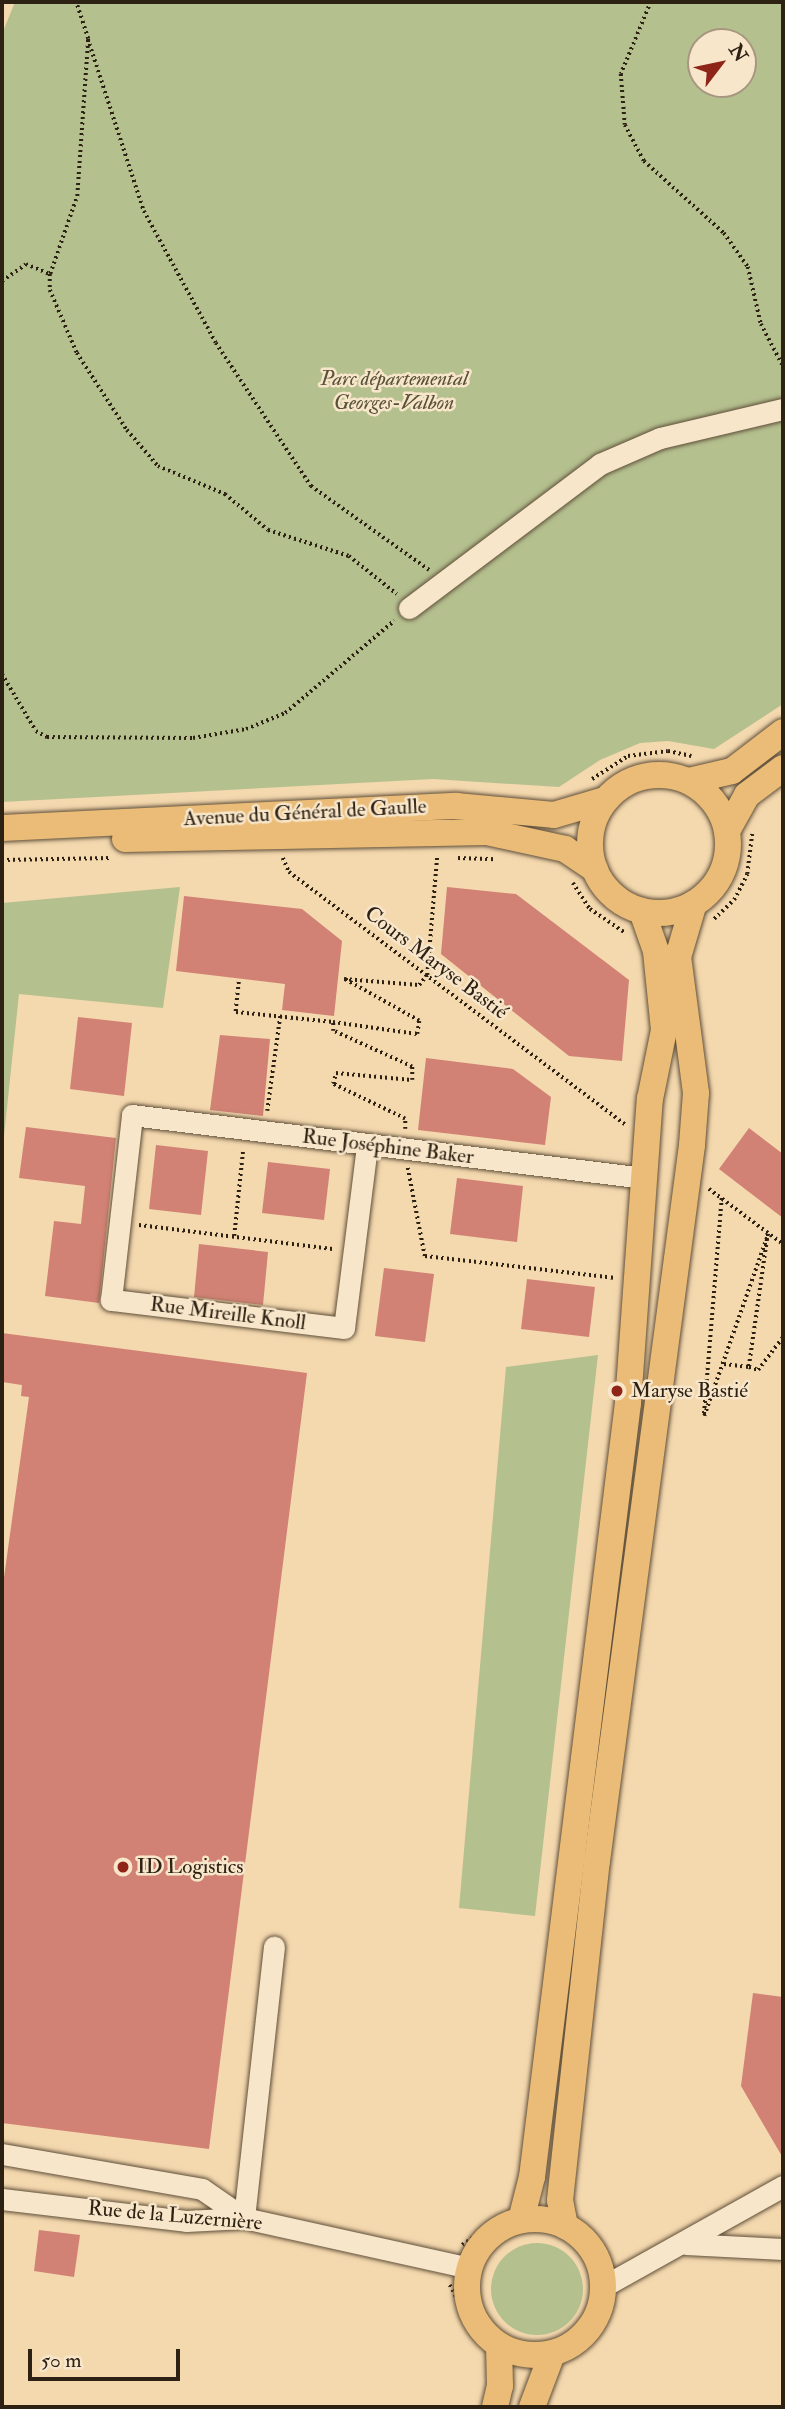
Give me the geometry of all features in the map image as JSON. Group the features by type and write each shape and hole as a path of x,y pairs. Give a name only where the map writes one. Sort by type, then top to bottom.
{"main road":[{"path":"703,912 642,911 618,900 594,869 590,845 596,792 653,775 693,770 732,771 783,732"},
{"path":"532,2407 560,2356 586,2334 609,2284 596,2255 564,2220 560,2200 597,1861 692,1145 696,1093 678,957 721,872 739,829 747,795 783,768"},
{"path":"693,770 714,802 739,829"},
{"name":"Avenue du Général de Gaulle","path":"2,828 456,806 554,815 596,792"},
{"name":"Avenue du Général de Gaulle","path":"2,841 487,832 565,849 594,869"},
{"path":"522,2216 532,2177 628,1403 644,1178 664,1007 656,951 642,911"},
{"path":"495,2407 490,2345 469,2308 458,2265 485,2241 522,2216 564,2220"},
{"path":"490,2345 522,2355 560,2356"}],"street":[{"path":"409,608 600,464 660,438 783,409"},
{"name":"Rue Joséphine Baker","path":"120,1223 132,1115 406,1151 644,1178"},
{"path":"354,1251 367,1146"},
{"name":"Rue Mireille Knoll","path":"120,1223 111,1300 344,1328 354,1251"},
{"path":"2,2154 202,2189 244,2218 274,1947"},
{"path":"609,2284 686,2244 783,2186"},
{"name":"Rue de la Luzernière","path":"2,2199 186,2221 244,2218 458,2265"},
{"path":"686,2244 783,2249"}],"path":[{"path":"76,2 144,211 216,343 311,486 444,582"},
{"path":"651,2 621,74 625,125 644,162 724,233 748,267 761,324 783,366"},
{"path":"2,674 36,731 47,737 193,738 246,729 285,713 409,608 388,584 349,556 268,530 225,494 158,466 127,430 77,353 50,290 50,274 78,196 89,39"},
{"path":"2,281 26,264 50,274"},
{"path":"596,792 611,764 647,752 693,770"},
{"path":"703,912 734,900 747,874 739,829"},
{"name":"Cours Maryse Bastié","path":"281,836 289,872 625,1124"},
{"path":"239,982 236,1012 417,1034 419,1021 345,979 419,985 427,975 437,857"},
{"path":"568,878 590,909 632,936"},
{"path":"234,1236 279,1016"},
{"path":"332,1022 333,1031 412,1067 412,1080 336,1073 333,1084 405,1119 406,1151 425,1256 619,1279"},
{"path":"704,1184 783,1244"},
{"path":"722,1198 705,1416 768,1234"},
{"path":"120,1223 354,1251"},
{"path":"749,1367 768,1234"},
{"path":"618,1291 621,1266"},
{"path":"723,1364 758,1370 783,1337"},
{"path":"490,2345 458,2265 522,2216"},
{"path":"560,2356 601,2328 609,2284 595,2238 564,2220"}],"green space":[{"name":"Parc départemental Georges-Valbon","path":"15,2 783,2 783,704 714,749 668,741 640,743 600,760 559,787 433,779 2,802 2,34"},
{"path":"180,887 163,1008 19,994 2,1155 2,903"},
{"path":"598,1355 535,1916 459,1908 506,1367"},
{"path":"537,2243 555,2246 570,2256 580,2271 583,2289 580,2307 570,2322 555,2332 537,2335 519,2332 504,2322 494,2307 491,2289 494,2271 504,2256 519,2246"}],"building":[{"path":"447,887 516,894 629,980 622,1061 569,1056 441,954"},
{"path":"184,896 302,909 342,941 334,1016 282,1010 285,984 176,971"},
{"path":"78,1017 132,1023 124,1096 70,1089"},
{"path":"220,1035 270,1039 263,1116 210,1110"},
{"path":"426,1058 513,1069 551,1097 545,1145 418,1130"},
{"path":"26,1127 116,1138 99,1303 45,1296 54,1221 81,1224 85,1186 19,1178"},
{"path":"749,1128 783,1154 783,1218 719,1169"},
{"path":"156,1145 208,1151 201,1215 149,1209"},
{"path":"268,1162 330,1169 324,1220 262,1213"},
{"path":"457,1178 523,1186 517,1242 450,1234"},
{"path":"199,1244 268,1252 263,1305 194,1297"},
{"path":"384,1268 434,1274 425,1342 375,1336"},
{"path":"527,1279 595,1287 589,1337 521,1329"},
{"name":"ID Logistics","path":"2,1333 307,1373 209,2149 2,2123 2,1592 29,1397 21,1396 22,1385 2,1382"},
{"path":"753,1993 783,1997 783,2158 741,2086"},
{"path":"39,2230 80,2235 74,2277 34,2271"}],"place":[{"name":"Maryse Bastié","path":"617,1391"},
{"name":"ID Logistics","path":"123,1867"}]}
